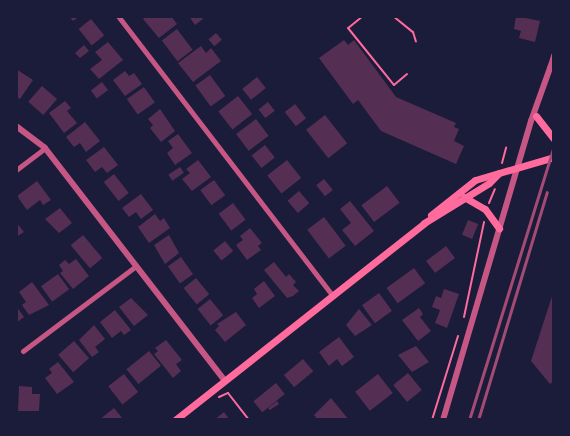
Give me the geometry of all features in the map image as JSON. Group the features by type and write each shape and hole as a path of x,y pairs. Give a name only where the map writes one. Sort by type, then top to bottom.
{"main road":[{"path":"536,116 554,140"},
{"path":"174,420 424,223 456,192 475,180 554,158"},
{"path":"424,223 499,173"},
{"path":"464,197 485,209 499,228"}],"street":[{"path":"118,16 333,296"},
{"path":"530,127 536,116 554,56"},
{"path":"443,420 499,228 551,66"},
{"path":"16,126 45,148 224,381"},
{"path":"16,170 45,148"},
{"path":"23,351 136,266"}],"path":[{"path":"363,16 348,28 394,85 407,74"},
{"path":"393,16 413,32 416,42"},
{"path":"489,204 493,198"},
{"path":"462,322 483,238 484,221"},
{"path":"432,420 460,330"},
{"path":"217,398 228,393 249,420"}],"building":[{"path":"69,16 80,16 73,21"},
{"path":"146,16 171,16 177,24 159,38 143,19"},
{"path":"189,16 200,16 203,19 195,25"},
{"path":"516,16 540,21 535,42 519,38 521,31 514,29"},
{"path":"91,19 104,35 92,45 79,29"},
{"path":"177,29 193,50 177,61 162,40"},
{"path":"216,33 222,40 214,46 208,40"},
{"path":"344,40 348,45 354,40 396,97 456,123 454,127 459,129 454,141 464,146 456,164 381,131 358,100 353,104 319,58"},
{"path":"108,42 123,60 99,79 90,69 102,60 95,52"},
{"path":"84,45 89,51 80,58 75,53"},
{"path":"201,46 206,53 211,48 221,61 193,82 178,63"},
{"path":"16,69 33,80 20,99 16,97"},
{"path":"125,71 129,76 134,73 142,84 125,96 113,80"},
{"path":"210,75 225,96 211,107 195,86"},
{"path":"257,77 266,88 251,100 242,89"},
{"path":"102,82 108,90 97,98 91,90"},
{"path":"42,86 57,99 43,115 28,102"},
{"path":"144,87 155,103 138,115 127,99"},
{"path":"238,96 252,114 232,130 218,111"},
{"path":"65,101 71,108 67,111 77,123 64,133 49,113"},
{"path":"268,102 275,111 265,118 259,109"},
{"path":"295,104 306,118 296,126 285,112"},
{"path":"160,109 175,131 161,142 150,128 153,125 148,119"},
{"path":"325,115 347,143 328,158 306,130"},
{"path":"256,119 269,136 249,151 236,134"},
{"path":"85,122 100,141 86,152 80,143 74,147 66,137"},
{"path":"178,134 192,153 175,165 167,153 173,148 168,141"},
{"path":"265,145 275,158 261,168 252,155"},
{"path":"104,147 118,165 107,173 102,167 95,172 86,160"},
{"path":"198,160 211,177 192,191 182,179 190,173 186,169"},
{"path":"287,160 301,178 281,194 267,175"},
{"path":"180,167 184,173 172,181 168,175"},
{"path":"114,174 129,193 119,201 104,182"},
{"path":"324,179 333,190 325,196 316,185"},
{"path":"214,180 225,195 211,205 200,190"},
{"path":"37,181 51,200 43,205 40,200 27,210 17,196"},
{"path":"387,186 400,203 374,222 361,205"},
{"path":"299,191 309,203 298,213 288,201"},
{"path":"141,194 153,210 141,219 136,212 129,217 122,208"},
{"path":"350,201 374,231 355,246 342,230 351,223 340,209"},
{"path":"233,203 246,220 231,231 219,214"},
{"path":"60,208 72,223 59,233 45,219"},
{"path":"155,214 160,221 164,218 170,228 149,243 138,227"},
{"path":"324,217 346,246 329,258 307,230"},
{"path":"468,220 478,224 472,239 462,235"},
{"path":"16,222 24,232 16,237"},
{"path":"250,228 262,243 258,246 261,250 247,260 236,245 243,240 240,236"},
{"path":"83,235 102,258 90,268 71,245"},
{"path":"169,235 179,253 165,264 154,245"},
{"path":"225,241 233,251 222,261 213,250"},
{"path":"446,246 455,258 435,273 426,261"},
{"path":"181,257 193,274 180,283 168,266"},
{"path":"76,259 89,276 73,289 60,273 63,271 59,265 65,260 69,264"},
{"path":"274,262 286,277 289,274 296,282 293,285 299,291 293,296 287,298 264,270"},
{"path":"414,268 425,283 398,303 386,288"},
{"path":"58,274 69,289 52,302 41,286"},
{"path":"196,278 209,294 197,304 184,288"},
{"path":"264,281 275,296 259,308 252,298 257,294 254,289"},
{"path":"32,282 49,305 29,315 22,305 26,302 19,292"},
{"path":"444,289 459,294 447,328 435,323 440,310 432,307 436,296 441,298"},
{"path":"554,290 554,381 550,384 531,361"},
{"path":"379,293 392,311 375,323 362,305"},
{"path":"131,298 148,315 134,326 119,307"},
{"path":"210,299 223,315 211,325 198,309"},
{"path":"16,306 24,317 16,323"},
{"path":"419,308 423,314 420,317 431,331 418,341 402,320"},
{"path":"359,309 372,325 355,336 346,325"},
{"path":"115,310 131,330 124,335 121,331 112,338 100,322"},
{"path":"236,312 246,325 225,342 215,330 219,326 217,324"},
{"path":"94,325 105,339 95,347 99,352 92,357 79,340"},
{"path":"339,337 354,357 342,366 337,359 329,366 319,352"},
{"path":"166,340 182,360 176,364 181,371 173,378 154,354 158,351 155,348"},
{"path":"74,341 89,358 73,372 58,355"},
{"path":"416,346 429,362 412,372 398,355"},
{"path":"149,351 161,366 138,384 126,369"},
{"path":"303,359 313,371 294,387 284,375"},
{"path":"58,362 74,382 57,394 45,378 52,373 49,369"},
{"path":"408,373 422,390 407,402 393,385"},
{"path":"124,374 138,392 122,404 108,386"},
{"path":"378,374 393,393 370,411 355,392"},
{"path":"276,383 285,394 262,412 253,401"},
{"path":"19,386 32,387 32,394 40,394 39,411 18,411"},
{"path":"331,398 349,420 318,420 314,415"},
{"path":"277,401 279,404 270,410 268,408"},
{"path":"114,408 123,419 99,420"},
{"path":"224,412 230,420 214,420"}],"railway":[{"path":"469,420 554,145"},
{"path":"478,420 547,192"}]}
